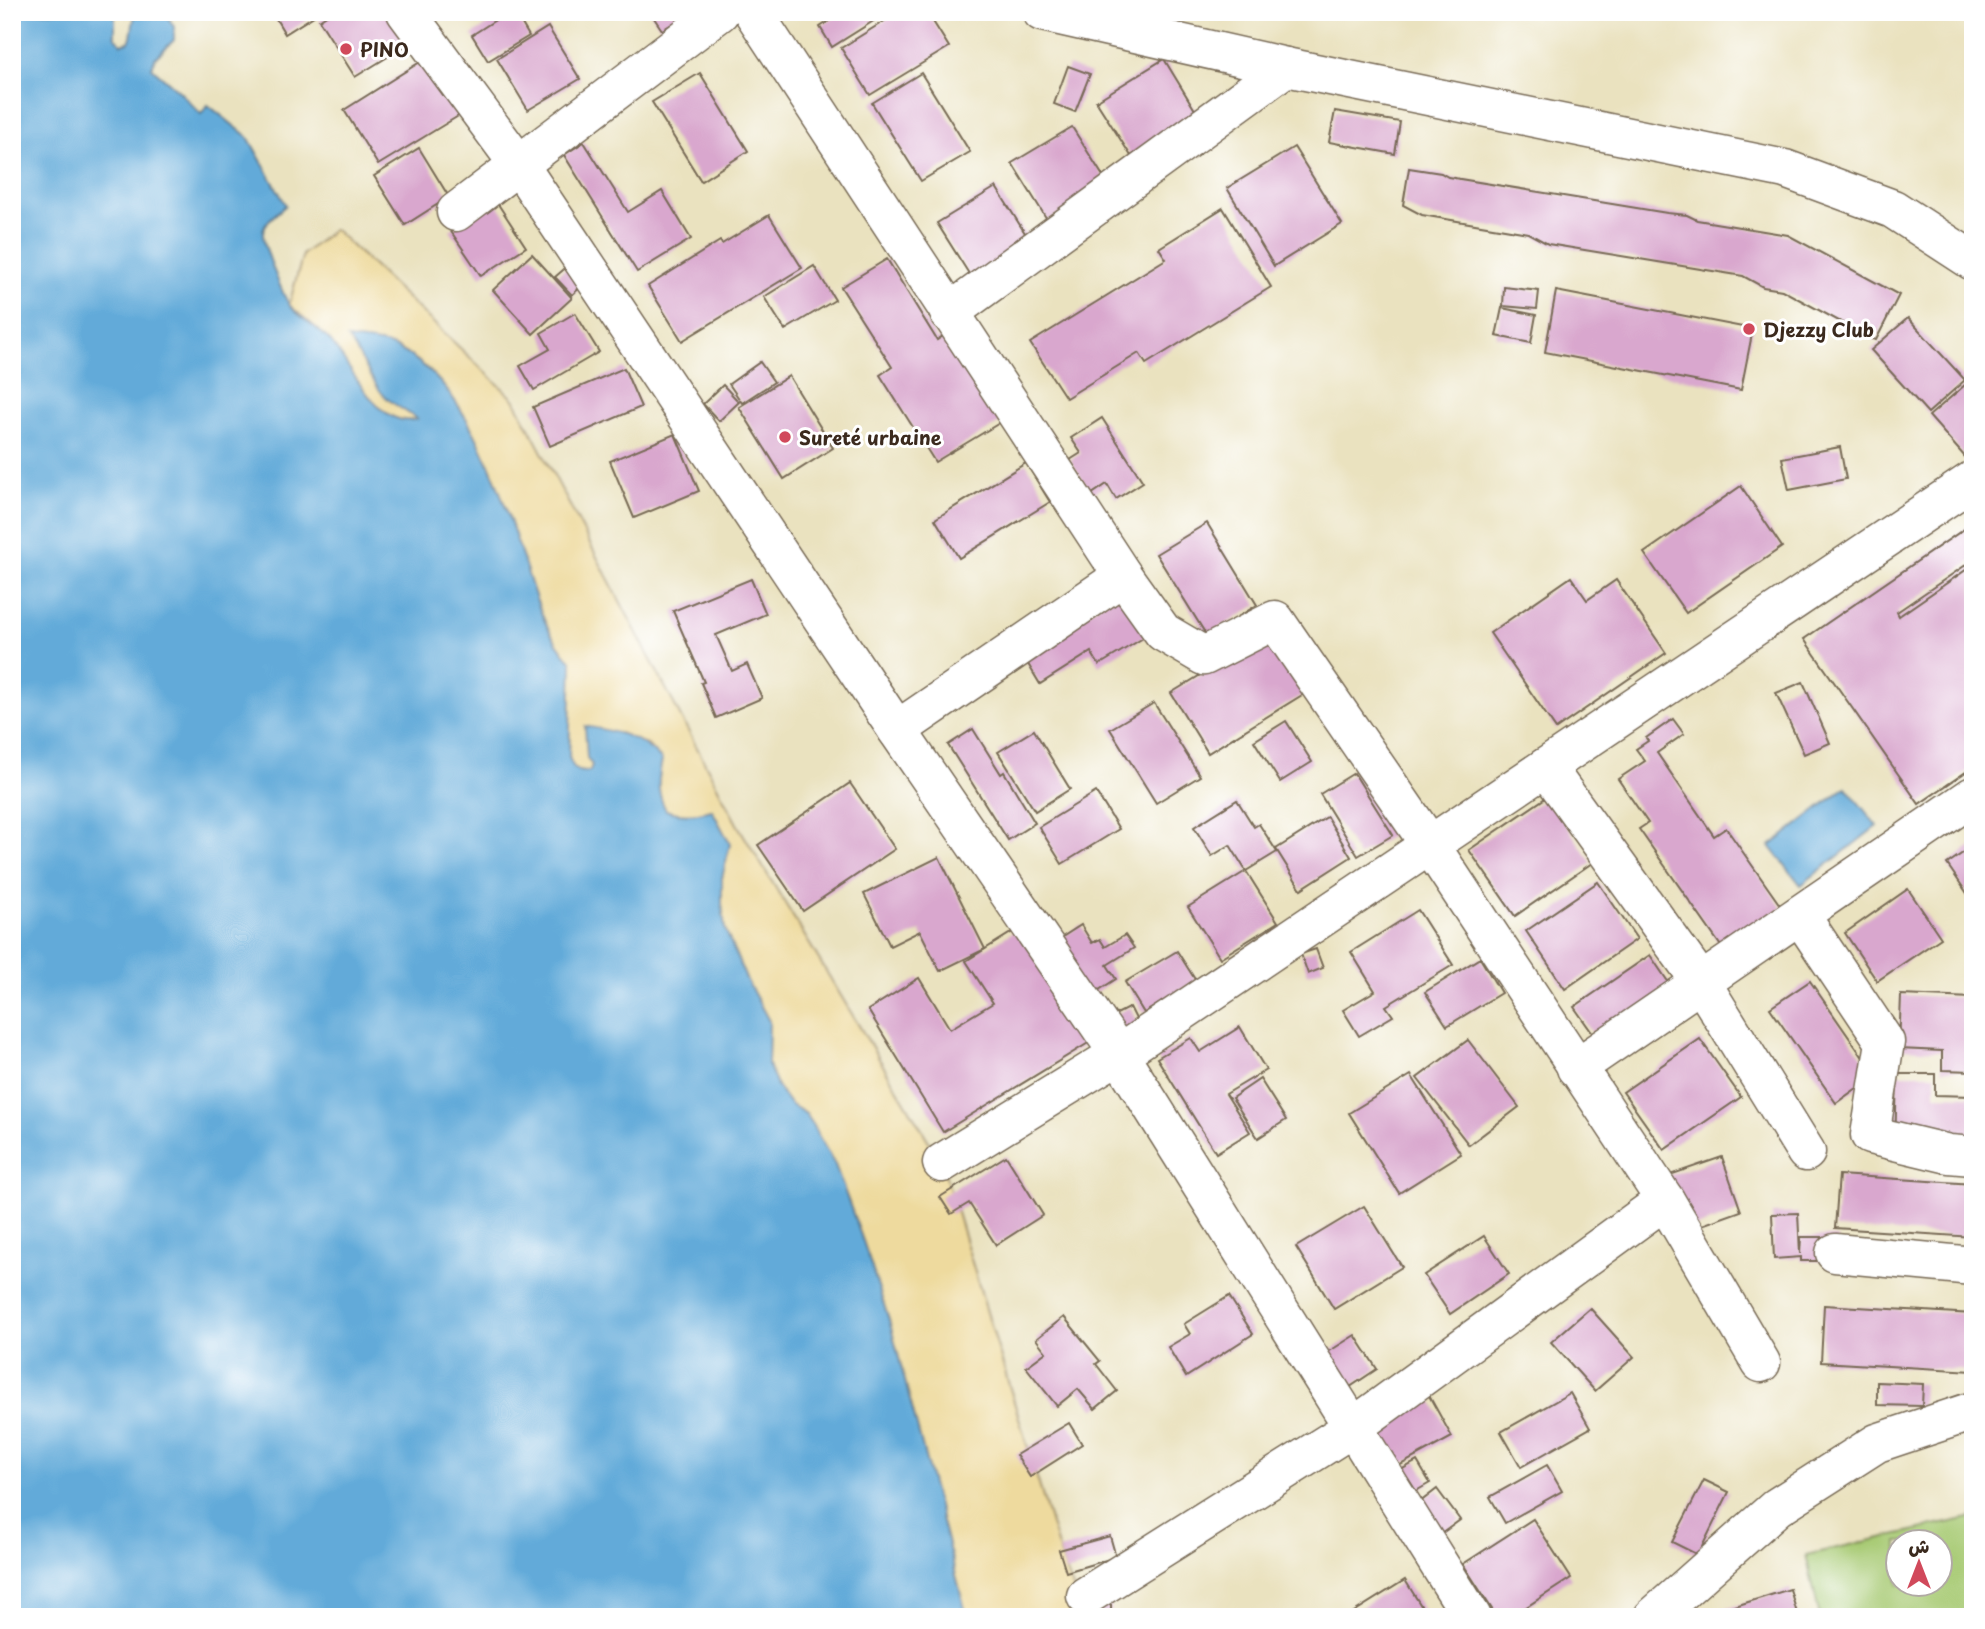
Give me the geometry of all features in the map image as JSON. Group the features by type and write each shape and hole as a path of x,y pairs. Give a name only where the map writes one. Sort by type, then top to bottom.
{"street":[{"path":"406,12 519,165 897,730 1119,1054 1472,1617"},
{"path":"456,212 720,12"},
{"path":"753,12 1123,576 1163,632 1204,656 1275,620 1430,845 1665,1200 1761,1363"},
{"path":"1042,12 1286,67 1785,169 1893,209 1973,261"},
{"path":"950,313 1286,67"},
{"path":"942,1163 1119,1054 1973,480"},
{"path":"897,730 1123,576"},
{"path":"1546,767 1702,982 1806,1152"},
{"path":"1576,1068 1973,796"},
{"path":"1800,915 1885,1042 1870,1135 1949,1154 1973,1156"},
{"path":"1086,1596 1352,1428 1665,1200"},
{"path":"1835,1253 1973,1266"},
{"path":"1653,1617 1777,1507 1877,1443 1973,1411"}],"green space":[{"path":"1973,1517 1973,1617 1820,1617 1806,1555 1884,1537 1884,1598 1954,1598 1954,1528 1925,1528"}],"sand":[{"path":"334,229 514,399 737,824 942,1163 1060,1554 1084,1617 967,1617 889,1320 863,1241 835,1165 806,1114 790,1104 777,1086 768,1064 769,1021 746,979 725,929 722,878 730,844 712,810 689,814 666,810 659,786 662,760 648,745 620,733 592,765 590,772 581,772 574,767 569,757 572,662 555,640 542,616 505,506 480,444 465,416 447,389 425,367 401,350 383,344 349,339 408,413 417,419 402,420 389,415 366,394 330,341 289,305 303,254"}],"water":[{"path":"12,12 115,12 115,36 121,44 129,42 137,12 165,12 174,27 174,40 155,58 152,68 201,114 208,105 248,137 286,205 269,221 263,233 274,271 291,307 331,342 367,394 390,415 403,420 417,419 385,396 348,339 382,344 400,350 425,367 446,389 465,416 494,477 543,618 555,641 572,662 569,757 574,767 586,772 590,771 592,765 587,758 585,726 617,733 645,745 662,760 659,786 666,810 689,814 712,810 730,844 722,878 725,929 746,979 769,1021 768,1064 777,1086 790,1104 806,1114 835,1165 863,1241 889,1320 967,1617 12,1617"},
{"path":"1846,787 1877,826 1801,885 1770,846"}],"building":[{"path":"272,12 320,12 285,34"},
{"path":"331,12 394,12 412,42 355,77 319,20"},
{"path":"508,12 515,12 529,36 488,61 472,35"},
{"path":"650,12 691,12 662,30"},
{"path":"843,12 881,12 883,15 832,47 820,27"},
{"path":"899,12 927,12 949,47 870,95 841,48"},
{"path":"548,27 580,79 528,110 497,59"},
{"path":"425,59 460,115 378,165 344,110"},
{"path":"1164,59 1198,115 1131,156 1096,101"},
{"path":"1068,66 1090,74 1075,112 1054,104"},
{"path":"700,73 748,151 701,181 652,102"},
{"path":"921,73 970,152 921,181 872,103"},
{"path":"1335,111 1400,122 1395,154 1329,142"},
{"path":"1072,127 1108,184 1048,221 1012,163"},
{"path":"584,142 628,212 662,191 691,239 637,272 564,155"},
{"path":"1294,147 1342,224 1274,266 1227,188"},
{"path":"419,148 449,197 405,225 374,176"},
{"path":"1409,168 1441,173 1448,177 1687,215 1697,220 1788,235 1899,295 1876,340 1872,339 1782,290 1763,287 1743,276 1548,244 1528,233 1422,215 1403,205"},
{"path":"996,187 1030,241 971,277 937,223"},
{"path":"496,201 526,247 481,276 450,230"},
{"path":"1223,208 1271,287 1146,364 1139,353 1066,398 1030,343 1166,259 1159,248"},
{"path":"769,215 802,268 682,341 648,286 720,241 722,244"},
{"path":"532,254 572,298 533,334 493,290"},
{"path":"887,259 937,340 946,334 1001,422 935,462 880,375 892,367 841,287"},
{"path":"570,264 586,282 572,295 555,277"},
{"path":"814,266 835,300 785,330 764,297"},
{"path":"1504,287 1539,291 1537,309 1503,306"},
{"path":"1556,291 1753,329 1741,390 1545,352"},
{"path":"1502,308 1536,315 1531,343 1496,336"},
{"path":"575,313 599,352 534,390 520,366 550,349 541,333"},
{"path":"1908,318 1965,380 1928,413 1871,350"},
{"path":"760,362 774,382 742,403 729,384"},
{"path":"624,368 641,407 550,446 533,407"},
{"path":"789,376 833,448 784,479 739,407"},
{"path":"1973,378 1973,466 1929,416"},
{"path":"723,385 739,402 719,421 703,404"},
{"path":"1102,418 1143,482 1116,499 1107,484 1092,494 1070,460 1081,453 1071,438"},
{"path":"675,434 699,491 634,518 610,461"},
{"path":"1840,447 1846,479 1789,490 1782,458"},
{"path":"1026,463 1050,502 959,558 935,519"},
{"path":"1741,486 1782,547 1686,613 1644,553"},
{"path":"1207,523 1257,605 1207,636 1156,554"},
{"path":"1973,523 1973,560 1897,612 1899,616 1973,565 1973,767 1919,804 1804,639"},
{"path":"1571,577 1587,600 1616,580 1666,653 1556,729 1490,633"},
{"path":"751,579 766,614 716,635 732,671 747,664 762,698 716,718 701,683 704,682 673,611"},
{"path":"1121,592 1148,635 1099,665 1091,652 1040,684 1022,654"},
{"path":"1271,632 1307,692 1208,753 1171,693"},
{"path":"1803,682 1830,743 1804,754 1776,693"},
{"path":"1154,703 1200,776 1156,803 1110,729"},
{"path":"1673,719 1684,734 1657,753 1714,836 1726,828 1782,908 1723,949 1639,829 1648,823 1618,779 1645,761 1636,749 1648,741 1646,738"},
{"path":"1286,721 1312,762 1280,782 1254,741"},
{"path":"973,729 1001,774 1004,772 1035,823 1008,840 948,745"},
{"path":"1034,730 1070,789 1035,811 998,752"},
{"path":"1354,773 1393,835 1358,856 1320,794"},
{"path":"850,783 895,849 803,911 758,845"},
{"path":"1096,792 1119,829 1062,864 1039,827"},
{"path":"1547,797 1592,863 1515,916 1469,850"},
{"path":"1237,800 1254,827 1259,824 1277,852 1246,871 1230,845 1212,856 1194,827"},
{"path":"1327,817 1351,857 1301,889 1276,849"},
{"path":"1973,846 1973,902 1947,864"},
{"path":"939,857 985,949 940,971 920,931 890,946 864,894"},
{"path":"1246,871 1278,922 1220,958 1188,907"},
{"path":"1598,882 1637,939 1565,989 1526,931"},
{"path":"1908,889 1941,938 1877,981 1845,933"},
{"path":"1418,910 1453,965 1386,1006 1393,1016 1359,1036 1343,1010 1375,991 1351,952"},
{"path":"1081,925 1092,943 1100,939 1105,947 1125,935 1134,948 1107,965 1116,979 1088,997 1053,943"},
{"path":"1019,928 1090,1042 943,1132 868,1010 919,978 950,1029 993,1003 966,961"},
{"path":"1316,949 1323,968 1308,974 1301,954"},
{"path":"1177,951 1196,981 1144,1013 1125,982"},
{"path":"1650,955 1673,989 1598,1041 1574,1007"},
{"path":"1480,958 1501,993 1447,1026 1425,992"},
{"path":"1810,981 1875,1075 1836,1103 1770,1008"},
{"path":"1901,995 1973,998 1973,1071 1942,1070 1942,1051 1899,1049"},
{"path":"1130,1007 1139,1025 1117,1037 1107,1019"},
{"path":"1240,1027 1266,1070 1226,1094 1250,1132 1216,1153 1157,1058 1191,1038 1200,1052"},
{"path":"1700,1039 1741,1097 1664,1150 1623,1092"},
{"path":"1468,1040 1519,1107 1469,1145 1417,1078"},
{"path":"1897,1074 1935,1074 1935,1095 1973,1096 1973,1151 1895,1149"},
{"path":"1411,1075 1461,1154 1399,1193 1349,1113"},
{"path":"1260,1079 1286,1120 1258,1138 1232,1098"},
{"path":"1006,1156 1043,1215 996,1245 969,1203 951,1214 940,1197"},
{"path":"1722,1157 1741,1211 1677,1234 1658,1179"},
{"path":"1839,1175 1973,1184 1973,1237 1835,1228"},
{"path":"1364,1206 1402,1267 1334,1309 1296,1247"},
{"path":"1798,1213 1800,1254 1801,1237 1838,1237 1838,1261 1801,1261 1801,1257 1774,1259 1772,1214"},
{"path":"1484,1236 1509,1274 1450,1314 1424,1275"},
{"path":"1229,1296 1253,1334 1186,1377 1168,1347 1190,1334 1184,1324"},
{"path":"1824,1305 1973,1314 1973,1371 1821,1362"},
{"path":"1590,1308 1634,1357 1595,1391 1551,1342"},
{"path":"1064,1317 1100,1361 1096,1364 1117,1391 1095,1409 1078,1389 1057,1406 1026,1367 1046,1352 1036,1339"},
{"path":"1355,1335 1377,1369 1347,1389 1325,1354"},
{"path":"1877,1382 1923,1384 1922,1406 1877,1405"},
{"path":"1422,1383 1452,1437 1395,1468 1365,1414"},
{"path":"1570,1393 1590,1428 1521,1467 1501,1432"},
{"path":"1069,1423 1082,1444 1030,1477 1016,1455"},
{"path":"1417,1461 1430,1483 1409,1495 1395,1473"},
{"path":"1547,1465 1562,1491 1505,1523 1490,1497"},
{"path":"1704,1480 1729,1492 1698,1555 1672,1542"},
{"path":"1437,1489 1460,1520 1430,1542 1406,1513"},
{"path":"1533,1519 1571,1578 1511,1617 1497,1617 1463,1564"},
{"path":"1110,1536 1116,1557 1066,1572 1059,1550"},
{"path":"1405,1580 1428,1617 1358,1617 1354,1612"},
{"path":"1790,1589 1798,1617 1703,1617 1703,1616"},
{"path":"1085,1599 1111,1599 1111,1617 1085,1617"}],"place":[{"name":"PINO","path":"346,49"},
{"name":"Djezzy Club","path":"1749,329"},
{"name":"Sureté urbaine","path":"785,437"}]}
